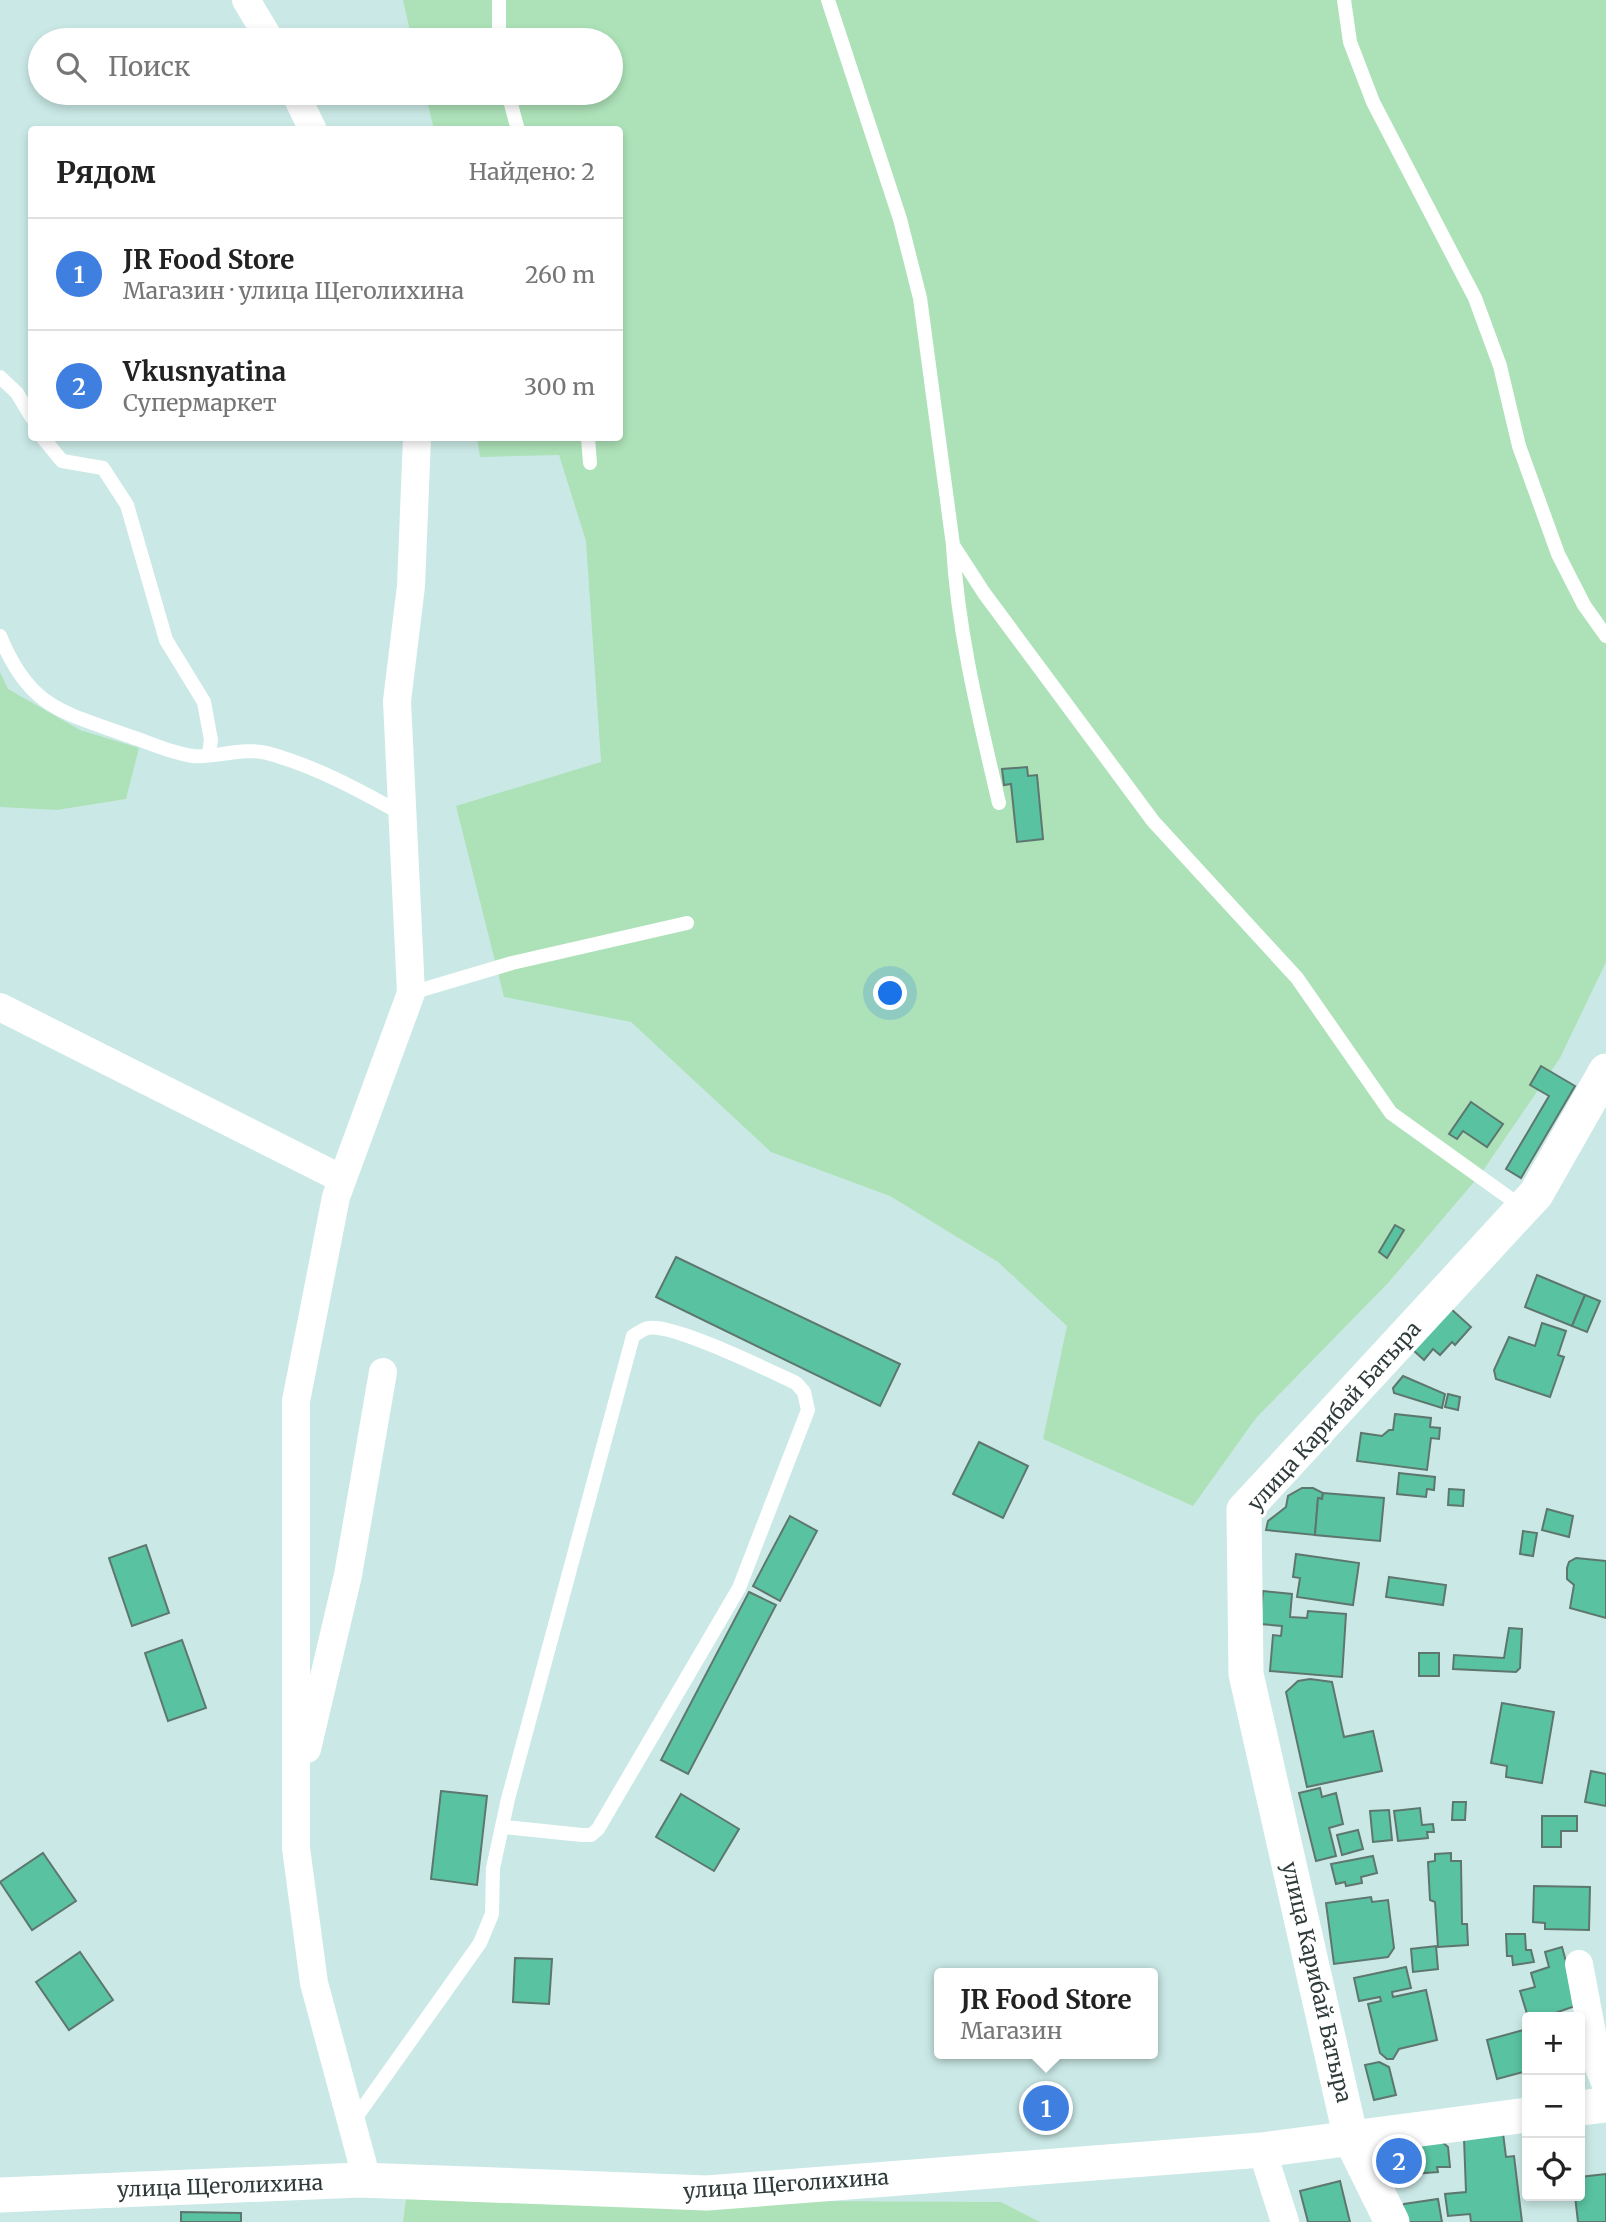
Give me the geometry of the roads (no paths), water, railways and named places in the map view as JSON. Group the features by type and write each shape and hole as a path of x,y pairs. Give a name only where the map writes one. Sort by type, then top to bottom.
{"street":[{"path":"246,0 263,28"},
{"path":"301,105 311,126"},
{"path":"367,2180 314,1983 296,1848 296,1401 336,1197 411,993 397,701 411,586 417,441"},
{"path":"0,1007 342,1179"},
{"name":"улица Карибай Батыра","path":"1392,2222 1352,2139 1246,1674 1244,1510 1536,1194 1595,1110 1606,1071"},
{"path":"296,1800 348,1575 383,1372"},
{"path":"1579,1965 1598,2065 1606,2085"},
{"path":"1585,2107 1606,2105"},
{"name":"улица Щеголихина","path":"0,2195 367,2180 707,2193 1262,2150 1522,2116"},
{"path":"1262,2150 1285,2222"}],"lane":[{"path":"499,0 499,28"},
{"path":"828,0 900,219 920,298 953,545 956,603 966,664 999,803"},
{"path":"1344,0 1350,42 1373,102 1475,298 1500,366 1519,446 1558,554 1584,605 1606,636"},
{"path":"511,105 517,126"},
{"path":"0,377 17,393 28,411"},
{"path":"45,441 62,461 92,469 103,468 127,505 166,640 204,702 211,740 209,753"},
{"path":"588,441 590,463"},
{"path":"953,545 984,593 1153,821 1297,978 1391,1113 1522,1207"},
{"path":"0,636 12,665 36,695 77,720 157,748 196,757 209,753 264,752 345,782 402,814"},
{"path":"411,993 512,963 687,923"},
{"path":"351,2124 480,1943 492,1914 493,1868 508,1799 633,1336 649,1328 666,1331 719,1348 796,1383 804,1392 808,1410 739,1588 598,1829 591,1835 582,1835 504,1827"}],"place":[{"name":"JR Food Store","path":"1046,2108"},
{"name":"Vkusnyatina","path":"1399,2161"}]}
